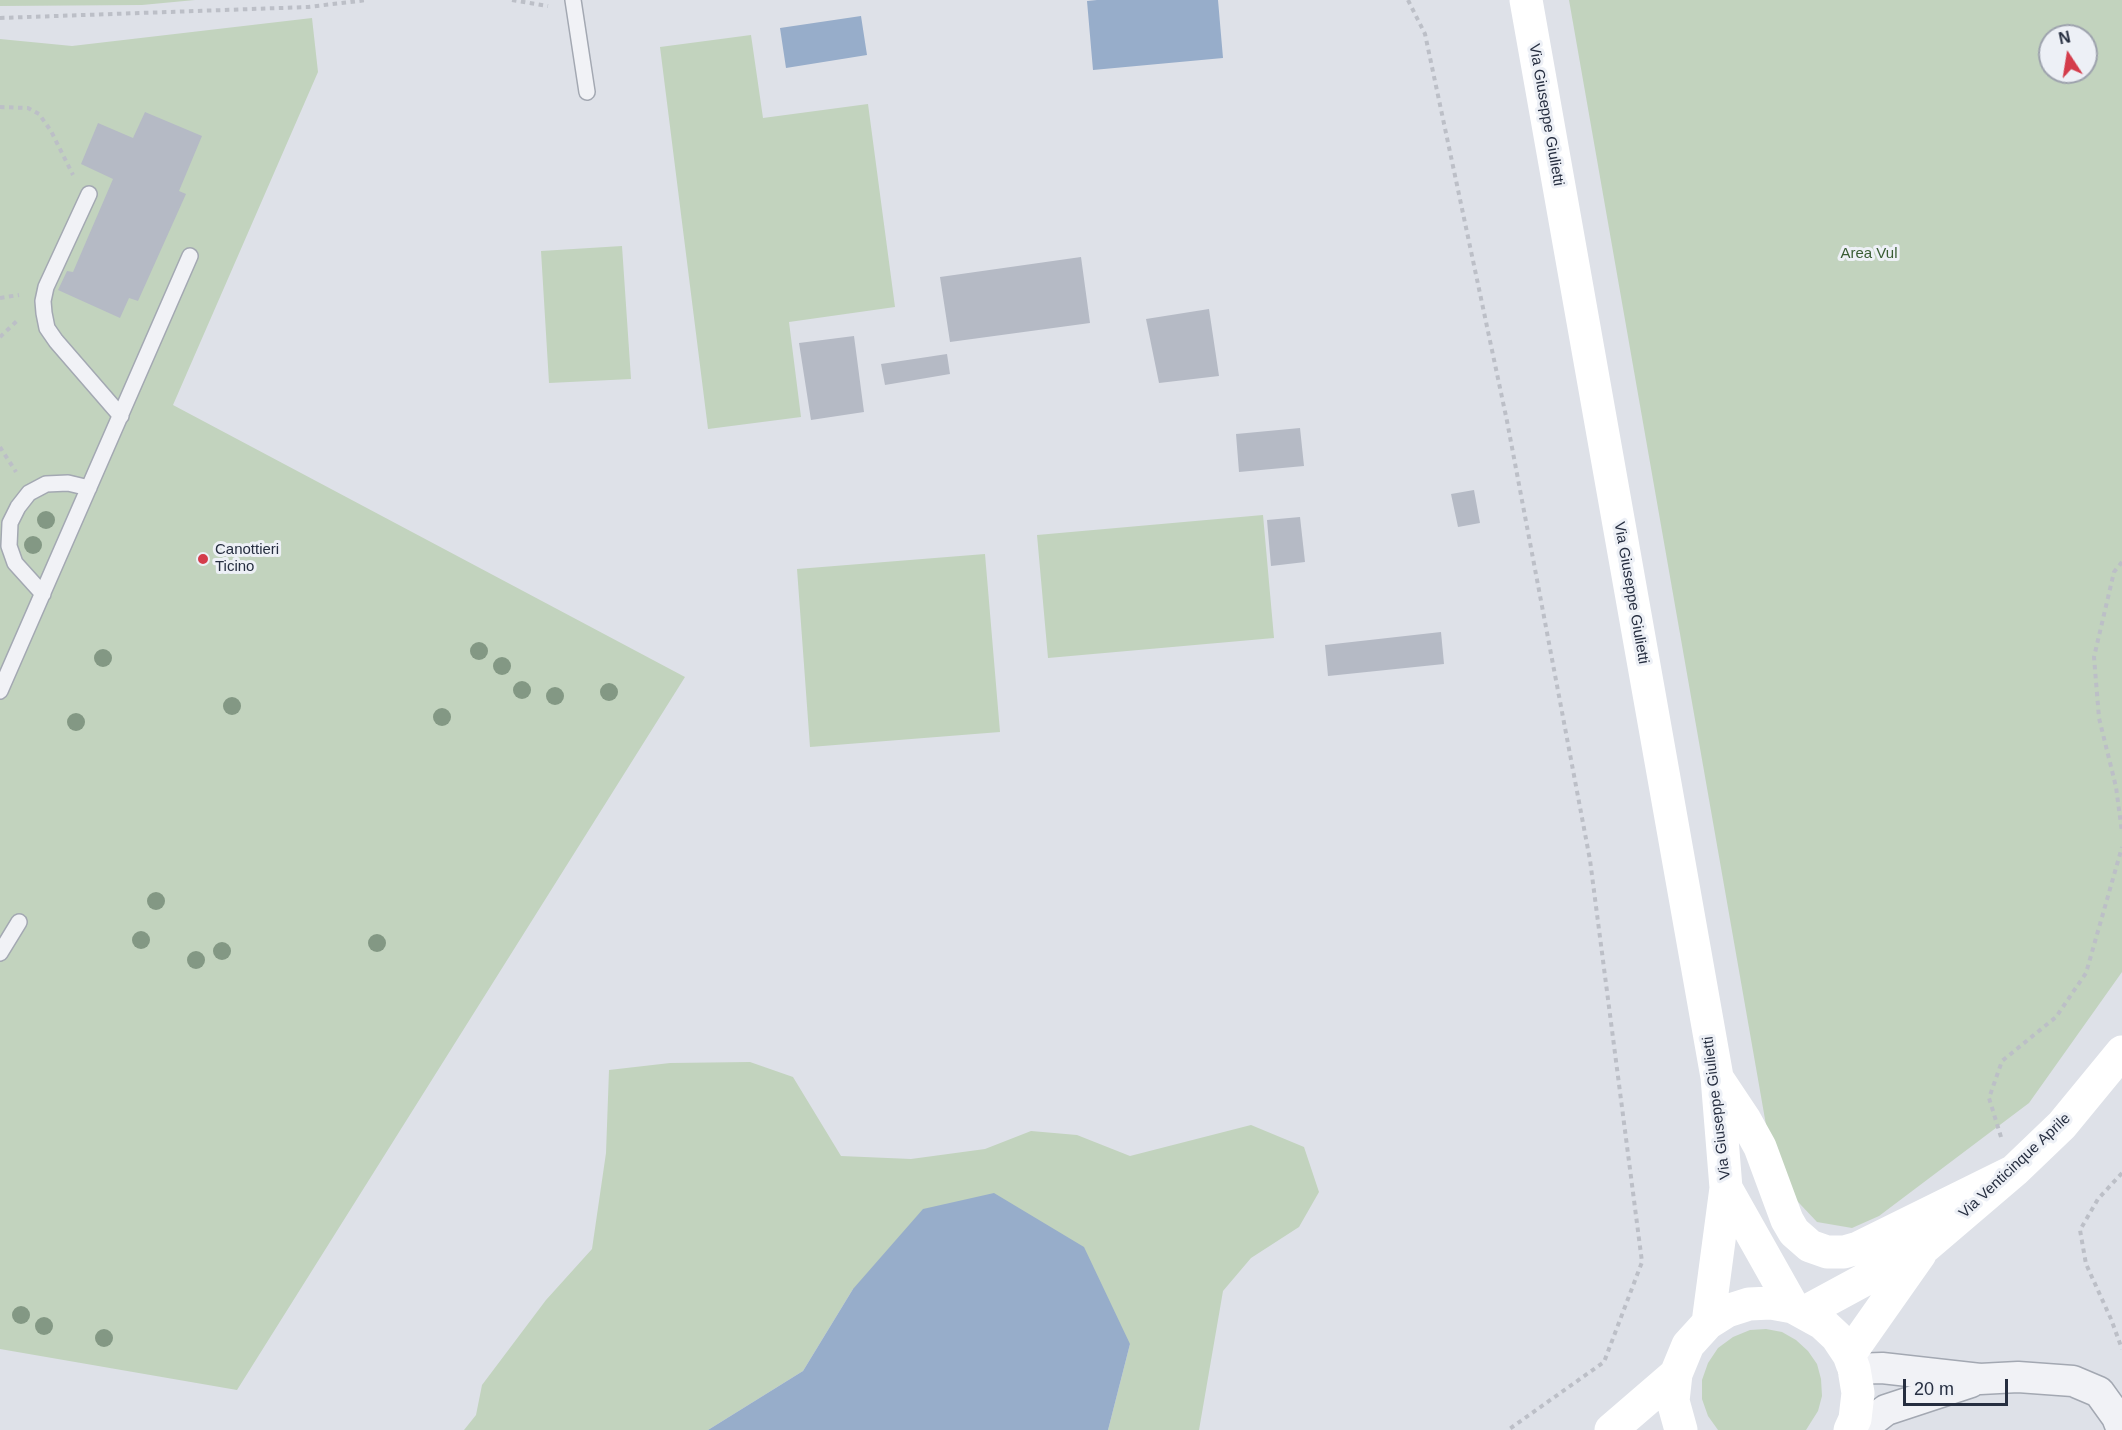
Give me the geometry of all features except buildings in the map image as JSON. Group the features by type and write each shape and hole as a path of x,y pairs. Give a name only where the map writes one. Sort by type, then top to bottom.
{"main road":[{"name":"Via Giuseppe Giulietti","path":"1526,0 1717,1077 1726,1188 1708,1323"},
{"name":"Via Venticinque Aprile","path":"1799,1309 1925,1247 2014,1171 2062,1125 2122,1052"},
{"path":"1717,1077 1760,1147 1787,1220 1794,1232 1809,1246 1827,1252 1844,1252 1858,1248 2014,1171"},
{"name":"Via Giuseppe Giulietti","path":"1726,1188 1799,1309"},
{"name":"Via Venticinque Aprile","path":"1851,1362 1925,1247"},
{"path":"1681,1430 1673,1401 1676,1374 1688,1345 1708,1323 1727,1311 1749,1304 1771,1303 1799,1309 1822,1323 1837,1337 1851,1362 1858,1393 1855,1419 1850,1430"},
{"path":"1611,1430 1676,1374"}],"street":[{"path":"1851,1362 1882,1368 1980,1379 2018,1377 2073,1381 2099,1392 2117,1417 2122,1430"},
{"path":"1860,1430 1886,1410 1980,1379"}],"lane":[{"path":"573,0 587,92"},
{"path":"90,194 46,287 43,301 44,314 46,328 121,416"},
{"path":"0,691 190,256"},
{"path":"43,594 15,563 9,546 10,524 18,507 29,493 46,484 68,483 89,488"},
{"path":"0,953 19,922"}],"path":[{"path":"0,18 308,7 367,0"},
{"path":"1408,0 1425,34 1505,410 1590,860 1642,1262 1604,1362 1508,1430"},
{"path":"0,107 28,108 39,114 51,131 75,179 90,194"},
{"path":"2122,562 2114,572 2094,657 2099,718 2116,787 2122,832"},
{"path":"2014,1171 1989,1098 2002,1061 2056,1017 2086,973 2122,847"},
{"path":"2122,1173 2098,1199 2080,1230 2086,1264 2122,1349"}],"green space":[{"path":"0,0 195,0 142,5 0,6"},
{"name":"Area Vul","path":"1569,0 2122,0 2122,972 2029,1103 1879,1216 1852,1228 1817,1222 1784,1187 1769,1142"},
{"name":"Canottieri Ticino","path":"312,18 318,72 173,405 685,677 237,1390 0,1349 0,39 72,46"},
{"path":"751,35 763,118 868,104 895,307 789,322 801,417 708,429 660,47"},
{"path":"622,246 631,379 549,383 541,251"},
{"path":"1263,515 1274,638 1048,658 1037,535"},
{"path":"985,554 1000,732 810,747 797,569"},
{"path":"750,1062 793,1077 841,1156 911,1159 985,1149 1031,1131 1077,1135 1130,1156 1251,1125 1304,1147 1319,1192 1299,1227 1251,1258 1223,1291 1199,1430 1108,1430 1130,1344 853,1289 803,1371 708,1430 464,1430 476,1415 482,1385 546,1300 592,1249 606,1153 609,1070 670,1063"},
{"path":"1766,1329 1782,1332 1796,1340 1817,1364 1822,1396 1818,1411 1806,1430 1718,1430 1708,1416 1702,1399 1702,1380 1708,1363 1718,1348 1733,1337 1750,1330"}],"water":[{"path":"1218,0 1223,58 1093,70 1087,1"},
{"path":"861,16 867,55 786,68 780,28"},
{"path":"994,1193 1084,1247 1130,1344 1108,1430 708,1430 803,1371 853,1289 923,1209"}],"place":[{"name":"Canottieri Ticino","path":"203,559"}]}
